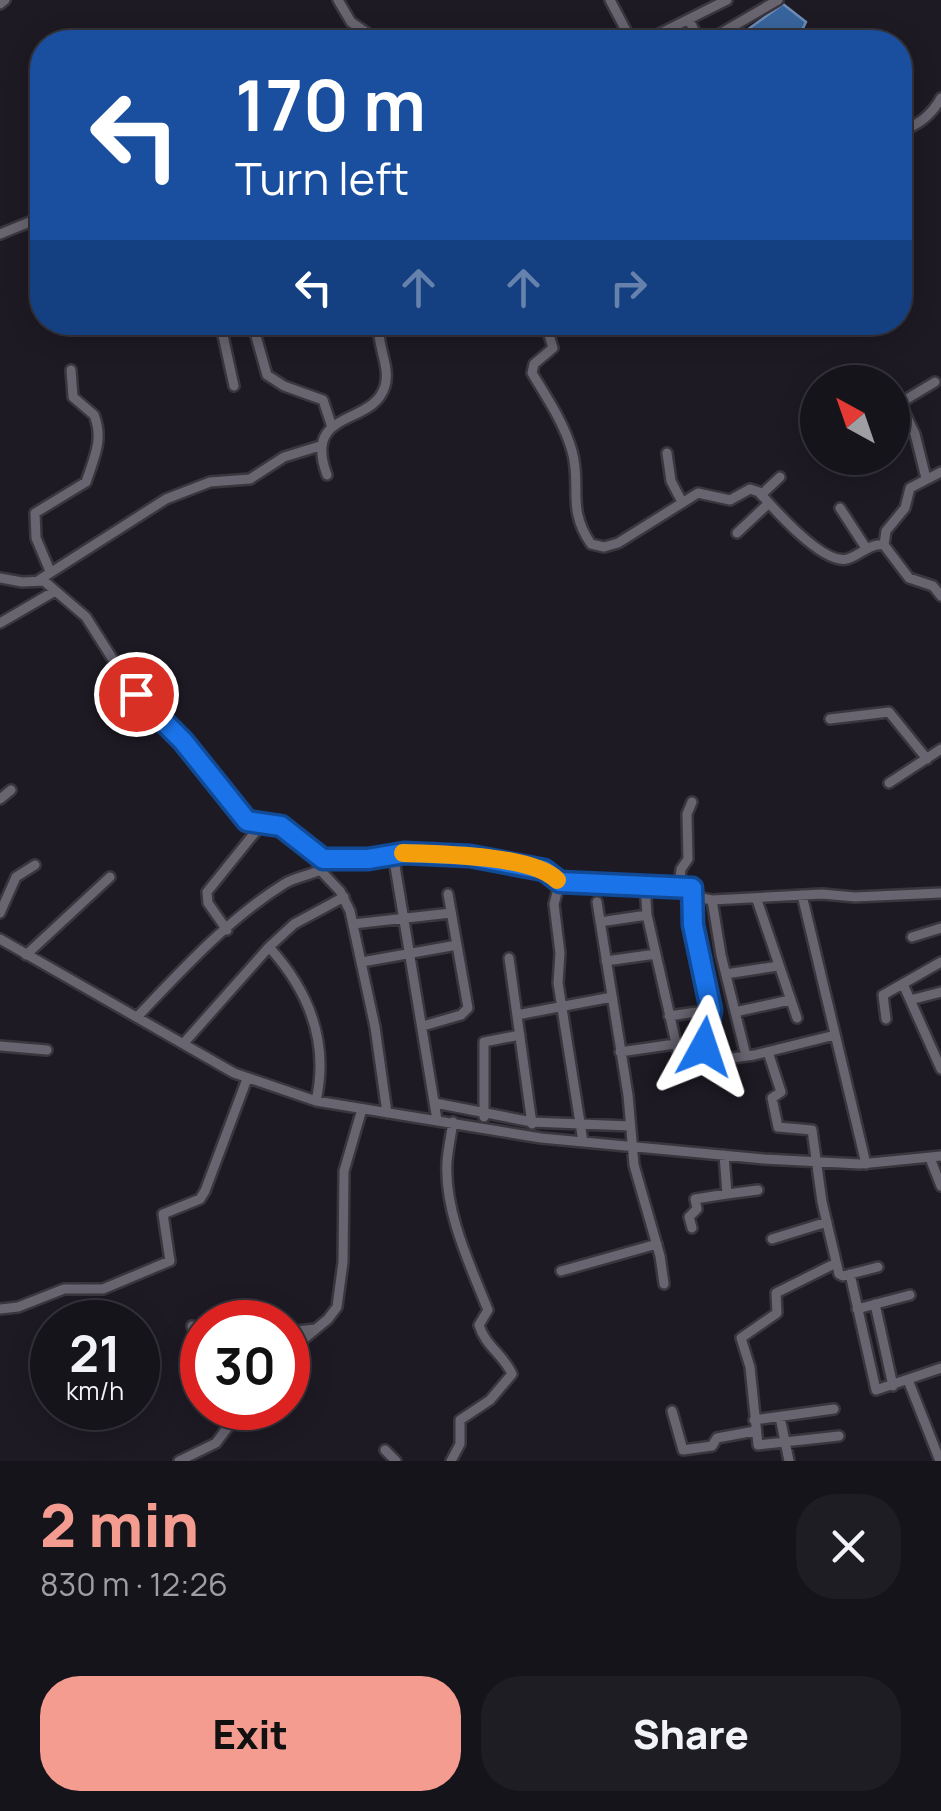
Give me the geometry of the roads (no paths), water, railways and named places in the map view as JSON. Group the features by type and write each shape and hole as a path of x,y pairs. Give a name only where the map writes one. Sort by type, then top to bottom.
{"street":[{"path":"338,0 351,22 363,30"},
{"path":"610,0 626,30"},
{"path":"667,30 727,0"},
{"path":"724,30 778,0"},
{"path":"690,24 694,30"},
{"path":"912,127 934,112 941,98"},
{"path":"0,234 30,222"},
{"path":"223,335 234,386"},
{"path":"256,335 267,375 284,386 323,400 332,427"},
{"path":"327,474 320,446 332,427 378,400 383,391 386,373 378,335"},
{"path":"550,335 554,348 534,364 532,373 572,448 575,507 591,544 604,547 618,543 698,493 730,500 750,489 804,538 833,557 848,558 884,544"},
{"path":"50,570 36,538 35,514 86,482 99,448 94,415 73,397 71,370"},
{"path":"926,478 915,434 900,403 935,382"},
{"path":"0,578 40,580 50,570 82,555 166,499 210,482 250,479 284,457 320,446"},
{"path":"668,453 671,481 682,502"},
{"path":"941,472 906,492 904,508 886,531 884,544 909,578 933,586 941,596"},
{"path":"761,495 780,477"},
{"path":"737,533 769,503"},
{"path":"840,508 866,548"},
{"path":"40,580 86,617 130,688 183,741 237,811 247,821 281,826 322,864 344,897 362,962 387,1113"},
{"path":"0,623 55,592"},
{"path":"830,718 889,712 927,759"},
{"path":"889,784 941,749"},
{"path":"0,799 12,790"},
{"path":"679,887 681,869 688,859 687,814 692,802"},
{"path":"227,930 208,903 207,892 261,825"},
{"path":"393,854 438,1120"},
{"path":"137,1017 227,930 282,885 322,864 393,854 488,858 544,870 560,882 692,888 702,898 712,900 941,893"},
{"path":"0,912 16,877 35,864"},
{"path":"26,955 110,877"},
{"path":"560,882 554,910 560,953 557,976 583,1142"},
{"path":"645,885 681,1065 768,1052 834,1035"},
{"path":"692,888 693,925 711,1010 702,1063"},
{"path":"423,1026 460,1015 468,1008 448,894"},
{"path":"802,895 866,1164"},
{"path":"183,1044 269,947 308,914 344,897"},
{"path":"712,900 746,1056"},
{"path":"758,900 798,1018"},
{"path":"598,902 631,1147 664,1284"},
{"path":"353,924 451,913"},
{"path":"600,922 648,915"},
{"path":"912,938 941,928"},
{"path":"0,939 247,1079 316,1101 534,1137 724,1156 866,1164 936,1157 941,1186"},
{"path":"362,962 457,945"},
{"path":"269,947 288,970 316,1023 322,1070 316,1101"},
{"path":"606,961 656,954"},
{"path":"509,958 534,1137"},
{"path":"886,1020 882,998 941,962"},
{"path":"726,974 778,966"},
{"path":"903,984 941,1069"},
{"path":"910,1000 941,992"},
{"path":"517,1015 612,997"},
{"path":"735,1012 790,1000"},
{"path":"669,1016 711,1010"},
{"path":"484,1128 484,1042 520,1035"},
{"path":"620,1052 675,1044"},
{"path":"0,1046 47,1050"},
{"path":"768,1052 782,1092 772,1098 778,1127 810,1128 840,1275 878,1267"},
{"path":"0,1309 64,1289 104,1289 170,1261 163,1214 200,1199 205,1191 247,1079"},
{"path":"435,1103 532,1122 630,1126"},
{"path":"310,1333 333,1315 339,1299 344,1171 362,1109"},
{"path":"450,1461 460,1444 460,1420 490,1400 512,1374 506,1362 487,1344 480,1326 488,1310 466,1250 448,1180 453,1122"},
{"path":"724,1156 727,1194"},
{"path":"692,1228 688,1218 696,1211 695,1199 758,1190"},
{"path":"772,1240 827,1222"},
{"path":"560,1271 657,1244"},
{"path":"836,1263 776,1293 778,1312 742,1336 750,1368 758,1446 839,1436"},
{"path":"850,1274 876,1389 941,1368"},
{"path":"857,1309 910,1295"},
{"path":"876,1304 893,1386"},
{"path":"310,1330 315,1329"},
{"path":"908,1380 939,1458 924,1461"},
{"path":"672,1412 683,1450 712,1446 717,1438 780,1417 834,1409"},
{"path":"780,1417 789,1461"},
{"path":"179,1461 216,1443 226,1430"},
{"path":"385,1450 396,1461"}],"water":[{"path":"783,4 806,22 802,30 747,30"}]}
